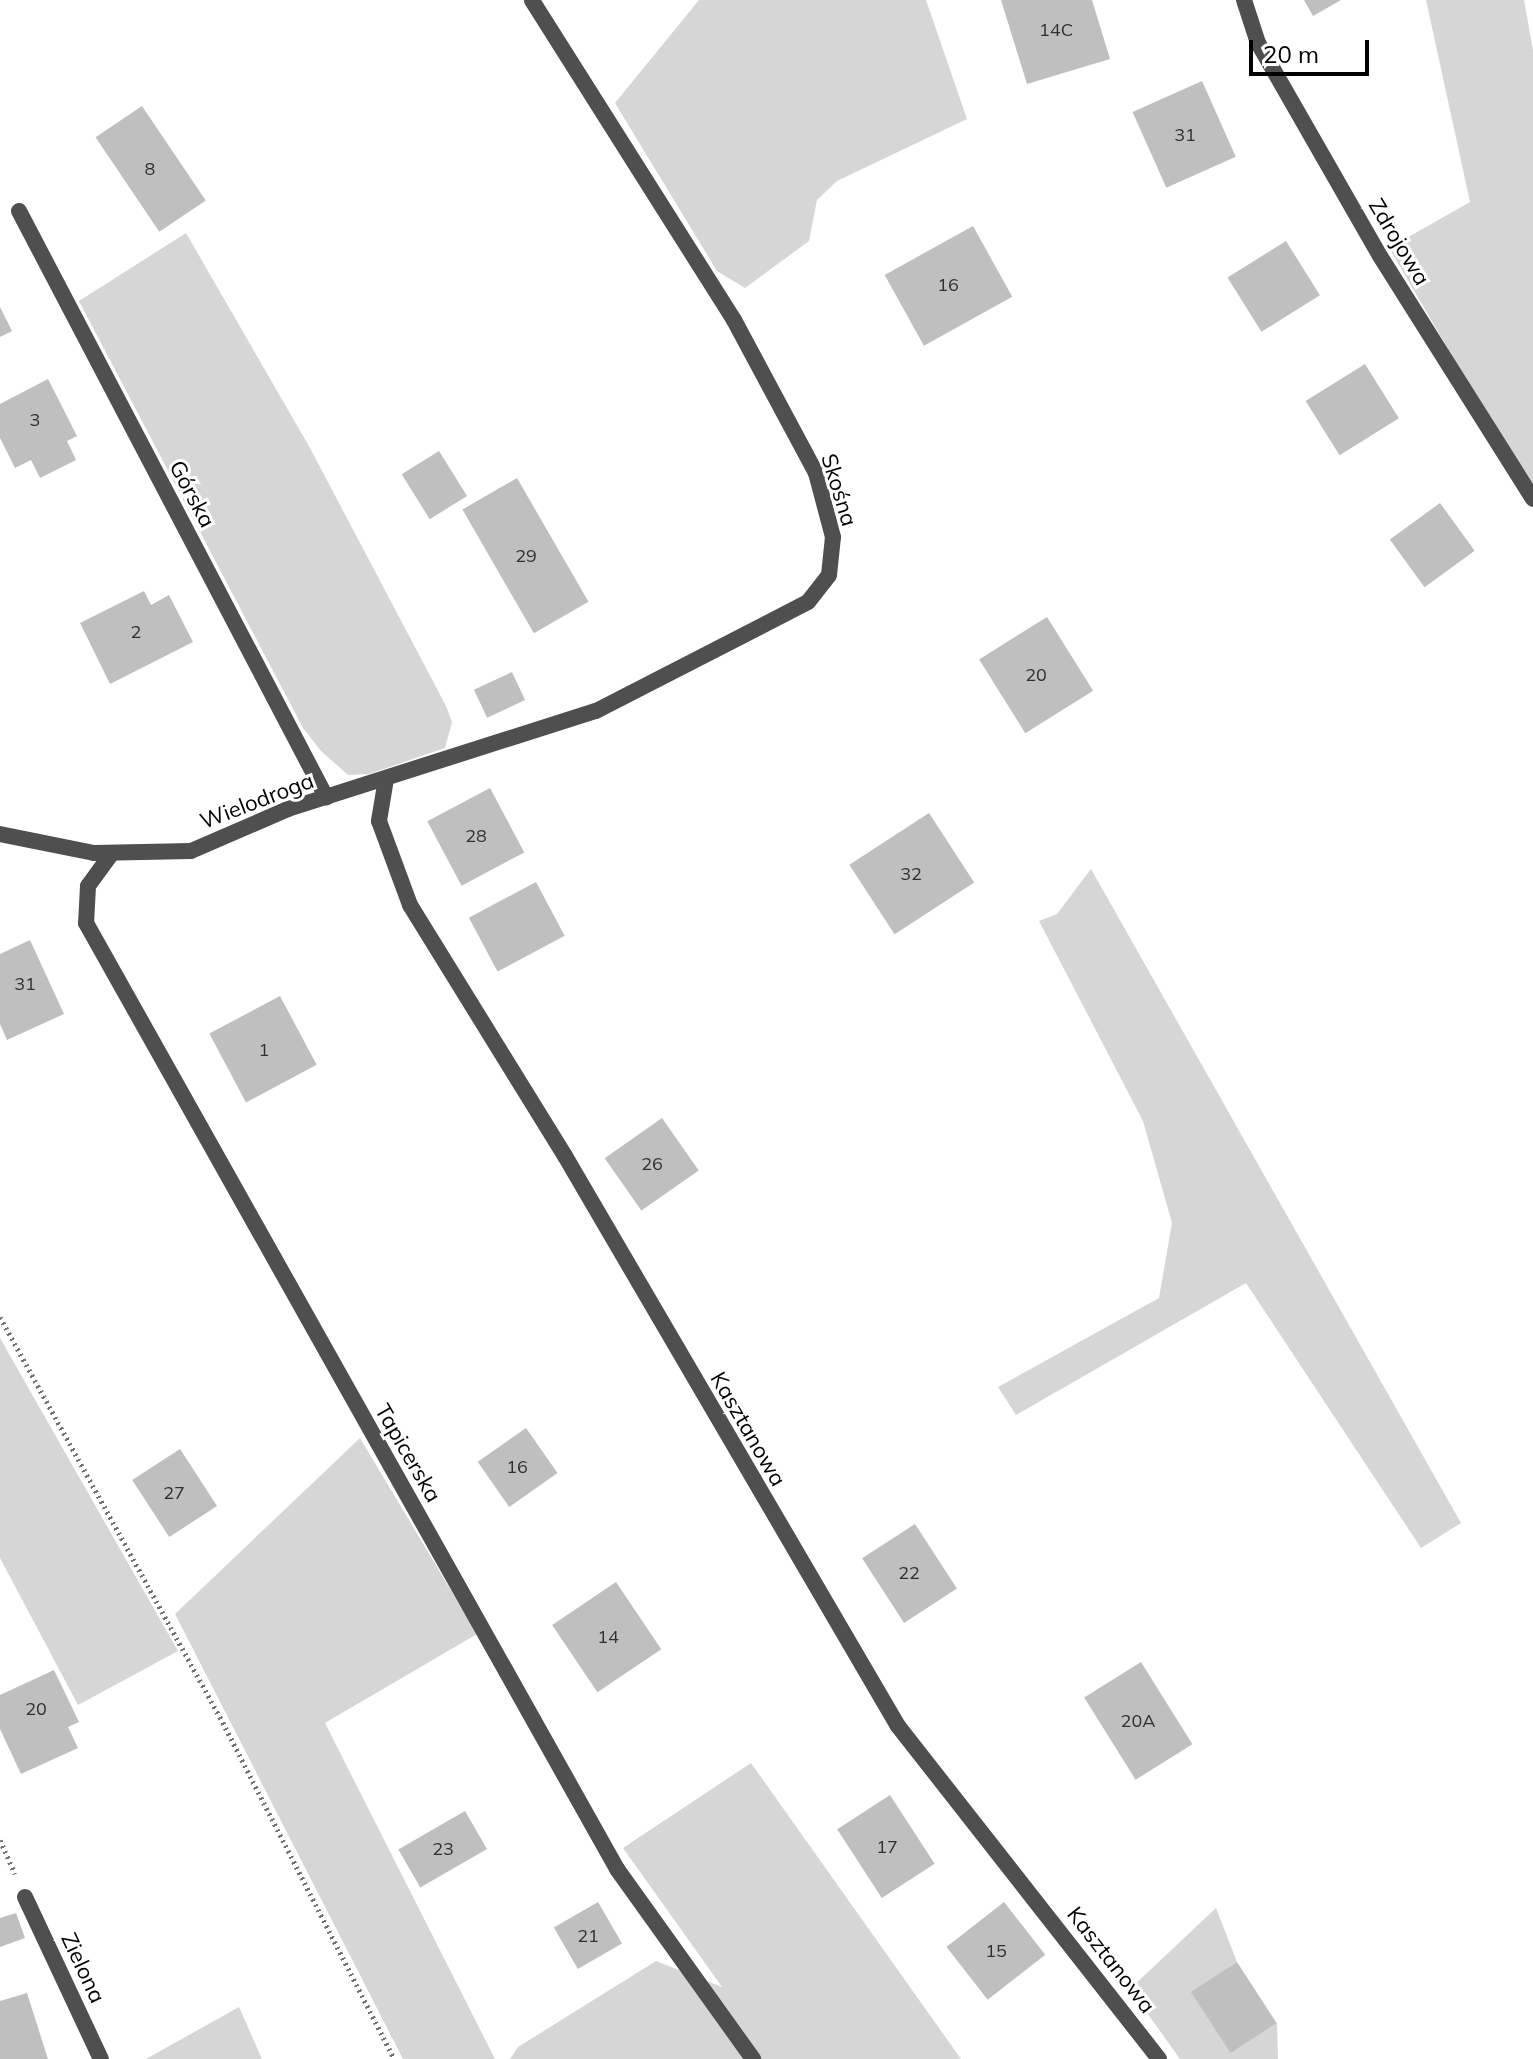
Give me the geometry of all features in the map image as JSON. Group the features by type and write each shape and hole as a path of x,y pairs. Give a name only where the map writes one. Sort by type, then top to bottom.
{"street":[{"name":"Skośna","path":"386,779 596,711 808,602 829,575 833,537 816,473 734,320 532,0"},
{"name":"Zdrojowa","path":"1244,0 1258,43 1372,243 1533,499"},
{"name":"Górska","path":"19,211 326,797"},
{"name":"Wielodroga","path":"0,834 112,853 191,851 326,797 386,779"},
{"name":"Kasztanowa","path":"386,779 379,821 410,905 565,1156 898,1726 1159,2059"},
{"name":"Tapicerska","path":"112,853 88,886 86,923 617,1869 753,2059"},
{"name":"Zielona","path":"25,1897 101,2059"}],"path":[{"path":"0,1317 260,1793 394,2059"},
{"path":"0,1840 25,1897"}],"shaded area":[{"path":"699,0 926,0 967,119 837,181 817,200 809,241 745,288 717,271 615,103"},
{"path":"1426,0 1524,0 1533,50 1533,494 1389,248 1470,202"},
{"path":"186,233 310,448 446,706 452,722 445,748 369,774 348,775 321,751 303,728 79,301"},
{"path":"1091,869 1461,1523 1421,1548 1246,1283 1016,1415 998,1387 1159,1298 1172,1223 1143,1121 1039,921 1057,914"},
{"path":"0,1338 178,1651 78,1705 0,1558"},
{"path":"360,1438 477,1634 325,1723 495,2059 403,2059 175,1614"},
{"path":"751,1763 961,2059 510,2059 518,2047 656,1961 722,1987 623,1848"},
{"path":"1216,1908 1237,1962 1192,1993 1231,2053 1277,2023 1278,2059 1180,2059 1130,1989"},
{"path":"239,2007 262,2059 146,2059"}],"building":[{"path":"1001,0 1092,0 1110,59 1027,84"},
{"path":"1304,0 1341,0 1313,16"},
{"path":"1202,81 1236,157 1166,188 1133,112"},
{"path":"142,106 206,201 159,232 96,137"},
{"path":"973,226 1012,297 924,346 885,275"},
{"path":"1286,241 1320,295 1261,332 1227,278"},
{"path":"0,307 12,331 0,337"},
{"path":"1365,364 1399,418 1340,455 1306,401"},
{"path":"48,379 77,436 67,441 76,460 40,478 31,460 15,468 0,438 0,404"},
{"path":"439,451 467,496 430,519 402,474"},
{"path":"517,478 588,602 534,633 462,510"},
{"path":"1440,503 1475,551 1425,587 1390,539"},
{"path":"144,591 151,605 169,595 193,642 110,684 80,623"},
{"path":"1047,617 1093,691 1025,733 979,659"},
{"path":"512,672 525,700 487,718 474,690"},
{"path":"490,788 524,852 462,886 427,821"},
{"path":"929,813 974,883 895,934 849,865"},
{"path":"536,882 565,936 498,972 469,918"},
{"path":"30,940 64,1014 7,1040 0,1024 0,954"},
{"path":"280,996 317,1065 246,1102 209,1034"},
{"path":"662,1118 699,1170 641,1211 605,1158"},
{"path":"526,1428 558,1473 509,1507 478,1462"},
{"path":"180,1449 217,1506 169,1537 132,1480"},
{"path":"915,1524 957,1589 904,1623 862,1558"},
{"path":"616,1582 661,1649 597,1692 552,1625"},
{"path":"1141,1662 1192,1744 1136,1780 1084,1698"},
{"path":"54,1670 79,1722 68,1727 78,1748 21,1774 0,1729 0,1695"},
{"path":"890,1795 935,1864 882,1898 837,1829"},
{"path":"465,1811 487,1849 420,1888 398,1850"},
{"path":"598,1902 622,1944 578,1969 554,1928"},
{"path":"1004,1902 1045,1955 988,2000 946,1947"},
{"path":"16,1913 25,1938 0,1947 0,1918"},
{"path":"1237,1962 1277,2023 1231,2053 1191,1992"},
{"path":"27,1993 48,2059 0,2059 0,2001"}]}
